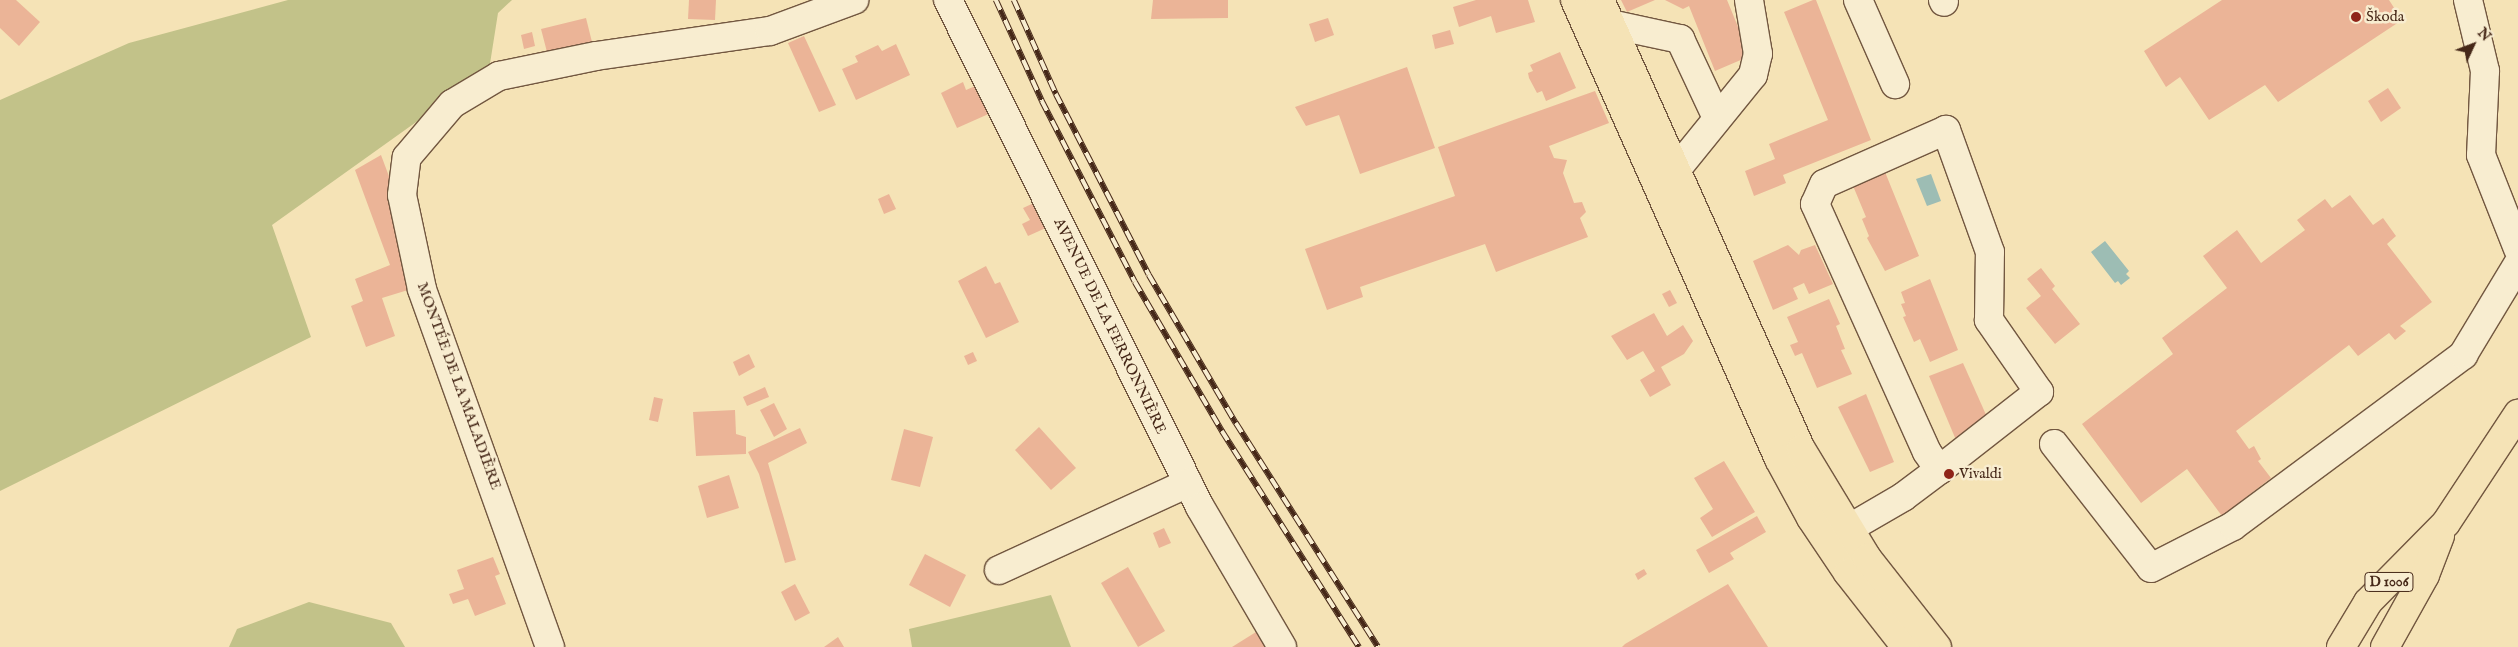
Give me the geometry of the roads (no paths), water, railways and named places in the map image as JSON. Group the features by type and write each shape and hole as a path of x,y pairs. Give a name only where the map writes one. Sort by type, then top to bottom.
{"main road":[{"path":"1575,0 1666,176 1801,449 1867,558 1937,647"},
{"path":"1605,12 1666,176 1779,458 1811,518 1848,573 1906,647"},
{"name":"D 1006","path":"2341,647 2368,602 2446,523 2518,414"},
{"name":"D 1006","path":"2385,647 2425,575 2446,523"}],"street":[{"name":"MONTÉE DE LA MALADIÈRE","path":"550,647 422,289 402,195 407,157 452,104 499,76 596,56 770,31 854,0"},
{"name":"AVENUE DE LA FERRONNIÈRE","path":"948,0 1188,483 1282,647"},
{"path":"1666,176 1753,75 1758,54 1749,0"},
{"path":"1858,0 1895,84"},
{"path":"2468,0 2485,71 2481,155 2518,249"},
{"path":"1605,12 1680,39 1717,118"},
{"path":"1848,529 1903,496 1939,470 2039,392 1989,320 1990,252 1946,130 1824,184 1815,204 1928,452 1939,470"},
{"path":"2054,444 2151,568 2233,526 2463,354 2518,264"},
{"path":"999,570 1188,483"}],"water":[{"path":"1931,174 1941,201 1927,206 1916,179"},
{"path":"2105,241 2129,271 2126,274 2130,278 2121,285 2118,281 2115,283 2091,252"}],"railway":[{"path":"996,0 1042,101 1135,282 1222,431 1359,647"},
{"path":"1014,0 1056,94 1149,275 1236,423 1378,647"}],"place":[{"name":"Škoda","path":"2356,17"},
{"name":"Vivaldi","path":"1949,474"}]}
